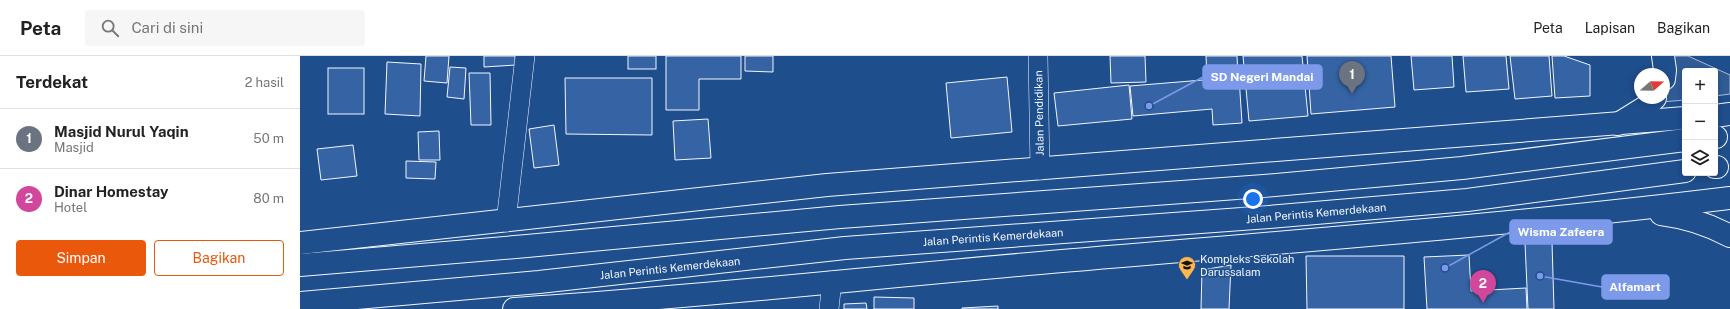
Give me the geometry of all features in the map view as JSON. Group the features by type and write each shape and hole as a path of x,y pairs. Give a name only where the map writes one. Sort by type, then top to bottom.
{"main road":[{"path":"1663,56 1666,68"},
{"path":"1618,124 1649,104"},
{"path":"1718,127 1730,114"},
{"path":"300,243 506,222 826,185 1040,170 1682,118"},
{"path":"300,265 856,216 1264,186 1462,168 1682,140"},
{"name":"Jalan Perintis Kemerdekaan","path":"300,303 539,282 853,248 1269,217 1467,200 1682,171"},
{"path":"514,309 631,302 832,281 1412,231 1626,210 1730,198"},
{"path":"1626,210 1682,216 1716,228 1730,236"}],"street":[{"path":"506,222 525,56"},
{"name":"Jalan Pendidikan","path":"1038,56 1040,170"},
{"path":"829,309 832,281"}],"shaded area":[{"path":"1672,56 1688,56 1715,68 1682,68 1682,100 1670,101 1670,86 1672,83"},
{"path":"1718,70 1730,75 1730,94 1718,96"}],"building":[{"path":"426,56 449,56 447,83 424,81"},
{"path":"484,56 515,56 516,65 484,67"},
{"path":"628,56 656,56 656,69 628,69"},
{"path":"666,56 741,56 741,79 699,79 699,110 666,110"},
{"path":"745,56 773,56 773,72 745,71"},
{"path":"1110,56 1145,56 1146,82 1111,83"},
{"path":"1206,56 1237,56 1238,75 1207,77"},
{"path":"1243,56 1302,56 1308,116 1249,121"},
{"path":"1307,56 1391,56 1395,107 1311,114"},
{"path":"1411,56 1452,56 1454,87 1414,90"},
{"path":"1463,56 1506,56 1509,89 1466,92"},
{"path":"1510,56 1549,56 1552,96 1515,99"},
{"path":"1552,56 1564,56 1590,65 1590,96 1555,98"},
{"path":"387,62 421,64 420,116 385,114"},
{"path":"450,67 466,68 464,99 447,97"},
{"path":"328,68 364,68 364,114 328,114"},
{"path":"469,73 490,73 491,125 471,125"},
{"path":"1007,77 1012,132 951,138 946,83"},
{"path":"1239,77 1242,123 1213,125 1212,109 1133,116 1130,86"},
{"path":"565,78 652,78 652,135 566,134"},
{"path":"1129,85 1132,119 1058,126 1054,93"},
{"path":"708,119 711,158 675,160 673,121"},
{"path":"554,125 559,165 534,168 529,129"},
{"path":"439,131 440,160 419,160 418,132"},
{"path":"353,145 357,176 321,180 317,149"},
{"path":"406,161 436,162 435,179 406,178"},
{"path":"1552,242 1554,309 1528,309 1525,243"},
{"path":"1469,255 1471,291 1526,288 1527,309 1427,309 1424,257"},
{"path":"1306,256 1404,256 1404,309 1307,309"},
{"path":"1231,265 1229,309 1201,309 1202,270"},
{"path":"874,297 914,298 914,309 874,309"},
{"path":"866,303 867,309 844,309 844,304"},
{"path":"998,306 998,309 962,309 962,308"}],"place":[{"name":"Masjid Nurul Yaqin","path":"1352,94"},
{"name":"SD Negeri Mandai","path":"1149,106"},
{"name":"Wisma Zafeera","path":"1445,268"},
{"name":"Alfamart","path":"1540,276"},
{"name":"Kompleks Sekolah Darussalam","path":"1187,280"},
{"name":"Dinar Homestay","path":"1483,303"}]}
